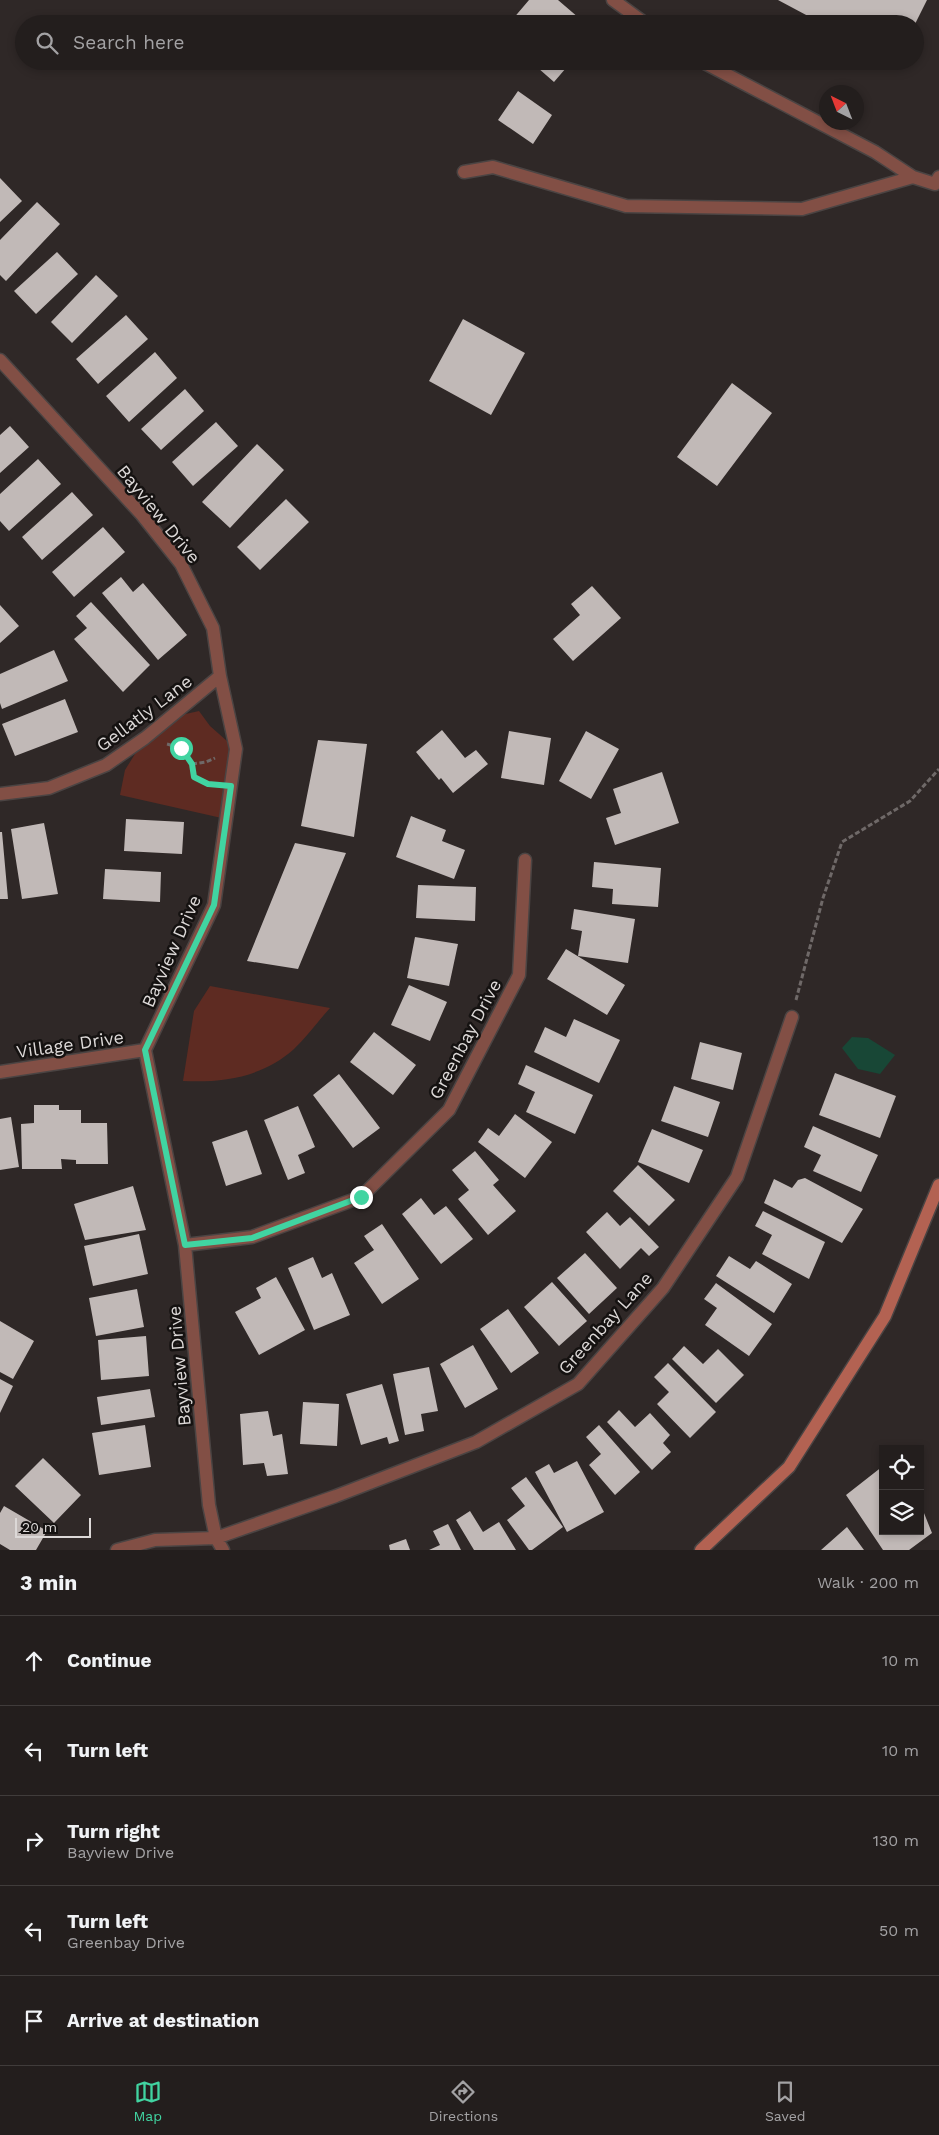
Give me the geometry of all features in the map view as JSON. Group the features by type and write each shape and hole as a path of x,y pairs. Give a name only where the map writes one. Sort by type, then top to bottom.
{"street":[{"path":"613,0 634,15"},
{"path":"718,70 875,152 913,177 935,184 939,177"},
{"path":"464,172 493,167 626,206 802,209 913,177"},
{"name":"Bayview Drive","path":"0,360 142,515 181,564 213,628 220,676 236,748 214,905 145,1050 185,1245 209,1505 214,1544 223,1550"},
{"name":"Gellatly Lane","path":"0,794 49,788 106,765 145,738 220,676"},
{"name":"Greenbay Drive","path":"185,1245 252,1238 361,1197 449,1110 519,975 525,860"},
{"name":"Greenbay Lane","path":"117,1550 156,1540 214,1544 476,1442 578,1384 663,1288 737,1177 792,1017"},
{"name":"Village Drive","path":"0,1072 145,1050"},
{"path":"701,1550 788,1466 884,1316 939,1185"}],"path":[{"path":"145,738 181,748 192,764 194,777 208,784 231,786"},
{"path":"792,1017 823,898 842,842 910,801 939,768"}],"shaded area":[{"path":"199,711 210,726 236,749 226,819 120,795 125,770 145,738 168,718"},
{"path":"210,986 330,1008 294,1049 269,1066 256,1072 228,1079 183,1081 194,1011"},
{"path":"852,1037 868,1038 895,1055 880,1074 858,1069 842,1048"}],"building":[{"path":"529,0 558,0 576,15 516,15"},
{"path":"778,0 927,0 920,15 806,15"},
{"path":"540,70 564,70 554,82"},
{"path":"518,91 552,115 533,144 498,120"},
{"path":"0,178 22,201 0,222"},
{"path":"37,202 60,224 6,281 0,275 0,240"},
{"path":"57,252 78,274 36,314 14,291"},
{"path":"96,275 118,296 72,343 51,322"},
{"path":"126,315 148,339 98,384 76,359"},
{"path":"463,319 525,353 491,415 429,381"},
{"path":"155,352 177,378 129,422 106,396"},
{"path":"732,383 772,413 717,486 677,457"},
{"path":"185,389 204,411 161,450 141,429"},
{"path":"216,422 238,446 193,486 172,462"},
{"path":"10,426 29,447 0,473 0,435"},
{"path":"257,444 284,470 230,528 202,502"},
{"path":"38,459 61,484 9,531 0,521 0,494"},
{"path":"72,492 93,515 42,560 22,537"},
{"path":"286,499 309,522 260,570 237,547"},
{"path":"103,527 125,552 74,597 52,572"},
{"path":"121,577 133,592 143,583 187,635 158,660 102,593"},
{"path":"592,586 621,618 573,661 553,639 580,615 571,604"},
{"path":"91,602 150,665 123,692 74,639 87,628 76,616"},
{"path":"0,605 19,626 0,643"},
{"path":"54,650 68,681 2,709 0,703 0,674"},
{"path":"65,699 78,732 15,756 2,724"},
{"path":"442,730 465,758 476,750 488,764 453,793 441,778 439,780 416,752"},
{"path":"509,731 551,738 544,785 501,778"},
{"path":"586,731 619,749 591,799 559,781"},
{"path":"318,740 367,744 354,837 301,826"},
{"path":"662,772 679,823 615,845 606,818 621,813 613,789"},
{"path":"411,816 446,830 442,841 465,850 454,879 396,857"},
{"path":"126,819 184,822 182,854 124,851"},
{"path":"44,823 58,894 22,899 11,829"},
{"path":"0,832 2,832 8,899 0,899"},
{"path":"295,843 346,853 298,969 247,961"},
{"path":"594,862 661,868 658,907 612,904 613,889 592,887"},
{"path":"105,869 161,872 160,902 103,899"},
{"path":"418,885 476,887 475,921 416,918"},
{"path":"574,909 635,919 628,963 578,956 582,931 571,929"},
{"path":"415,937 458,944 449,986 407,978"},
{"path":"566,949 625,985 607,1015 547,979"},
{"path":"409,985 447,1002 430,1041 391,1025"},
{"path":"574,1019 620,1040 599,1083 534,1052 545,1027 566,1037"},
{"path":"374,1032 416,1065 393,1095 350,1062"},
{"path":"700,1042 742,1053 733,1090 691,1079"},
{"path":"526,1065 593,1095 575,1134 526,1112 535,1092 518,1084"},
{"path":"835,1073 896,1096 880,1138 819,1115"},
{"path":"339,1074 380,1128 353,1148 313,1095"},
{"path":"674,1086 720,1102 708,1137 661,1121"},
{"path":"34,1105 59,1105 59,1110 81,1110 81,1123 107,1123 108,1164 76,1164 76,1160 61,1159 62,1169 22,1169 21,1124 34,1123"},
{"path":"298,1106 315,1147 298,1155 305,1173 288,1180 264,1120"},
{"path":"515,1114 552,1142 525,1178 478,1142 488,1128 499,1136"},
{"path":"11,1117 19,1167 0,1170 0,1119"},
{"path":"813,1126 878,1155 861,1192 813,1171 821,1155 804,1147"},
{"path":"652,1129 703,1150 689,1183 638,1162"},
{"path":"247,1130 262,1174 226,1186 212,1142"},
{"path":"475,1151 499,1180 493,1185 516,1211 488,1235 458,1199 469,1190 452,1170"},
{"path":"638,1165 675,1200 649,1226 613,1191"},
{"path":"805,1178 863,1209 842,1243 764,1203 774,1179 792,1188 798,1180"},
{"path":"133,1186 146,1230 85,1240 74,1204"},
{"path":"421,1198 434,1215 446,1206 473,1239 441,1264 402,1214"},
{"path":"763,1211 825,1242 809,1279 762,1254 772,1235 755,1226"},
{"path":"607,1212 620,1226 630,1217 659,1247 649,1256 641,1248 620,1269 586,1232"},
{"path":"382,1224 419,1279 382,1304 354,1263 374,1250 364,1236"},
{"path":"139,1234 148,1274 93,1286 84,1246"},
{"path":"585,1253 617,1288 589,1314 557,1278"},
{"path":"729,1256 750,1269 756,1261 792,1284 774,1313 716,1276"},
{"path":"313,1257 322,1278 332,1273 350,1315 314,1330 288,1268"},
{"path":"276,1277 305,1330 259,1355 235,1312 261,1298 256,1288"},
{"path":"552,1282 587,1321 559,1346 524,1307"},
{"path":"716,1283 772,1324 749,1356 705,1325 717,1308 704,1299"},
{"path":"137,1289 144,1327 96,1336 89,1298"},
{"path":"508,1309 539,1353 511,1373 480,1329"},
{"path":"0,1321 34,1341 13,1379 0,1372"},
{"path":"146,1336 149,1376 101,1380 98,1340"},
{"path":"473,1345 498,1389 465,1408 440,1364"},
{"path":"684,1346 703,1364 718,1349 744,1375 716,1403 672,1359"},
{"path":"668,1363 716,1412 690,1438 657,1404 669,1392 654,1377"},
{"path":"429,1367 438,1411 421,1414 424,1431 405,1435 393,1374"},
{"path":"0,1379 13,1386 0,1413"},
{"path":"382,1384 399,1441 389,1444 387,1437 361,1445 346,1394"},
{"path":"150,1389 155,1417 101,1425 97,1397"},
{"path":"303,1402 339,1404 337,1446 300,1444"},
{"path":"619,1410 635,1427 650,1413 670,1435 663,1443 671,1452 652,1470 607,1422"},
{"path":"268,1411 273,1436 282,1434 288,1474 267,1476 264,1463 243,1465 240,1414"},
{"path":"145,1425 151,1467 99,1475 92,1433"},
{"path":"599,1425 640,1472 615,1495 589,1465 601,1454 586,1437"},
{"path":"43,1458 81,1495 54,1523 15,1486"},
{"path":"577,1461 604,1512 567,1532 535,1472 549,1464 554,1473"},
{"path":"879,1469 879,1535 924,1535 924,1513 932,1533 909,1550 883,1550 846,1495"},
{"path":"526,1477 563,1527 532,1550 529,1550 507,1520 525,1506 511,1488"},
{"path":"4,1506 47,1531 36,1550 10,1550 0,1544 0,1513"},
{"path":"470,1511 483,1532 499,1522 516,1550 474,1550 456,1520"},
{"path":"448,1524 461,1550 429,1550 440,1545 433,1531"},
{"path":"847,1527 864,1550 821,1550"},
{"path":"406,1539 410,1550 390,1550 389,1545"}],"route":[{"path":"181,748 192,764 194,777 208,784 231,786 214,905 145,1050 185,1245 252,1238 361,1197"}]}
